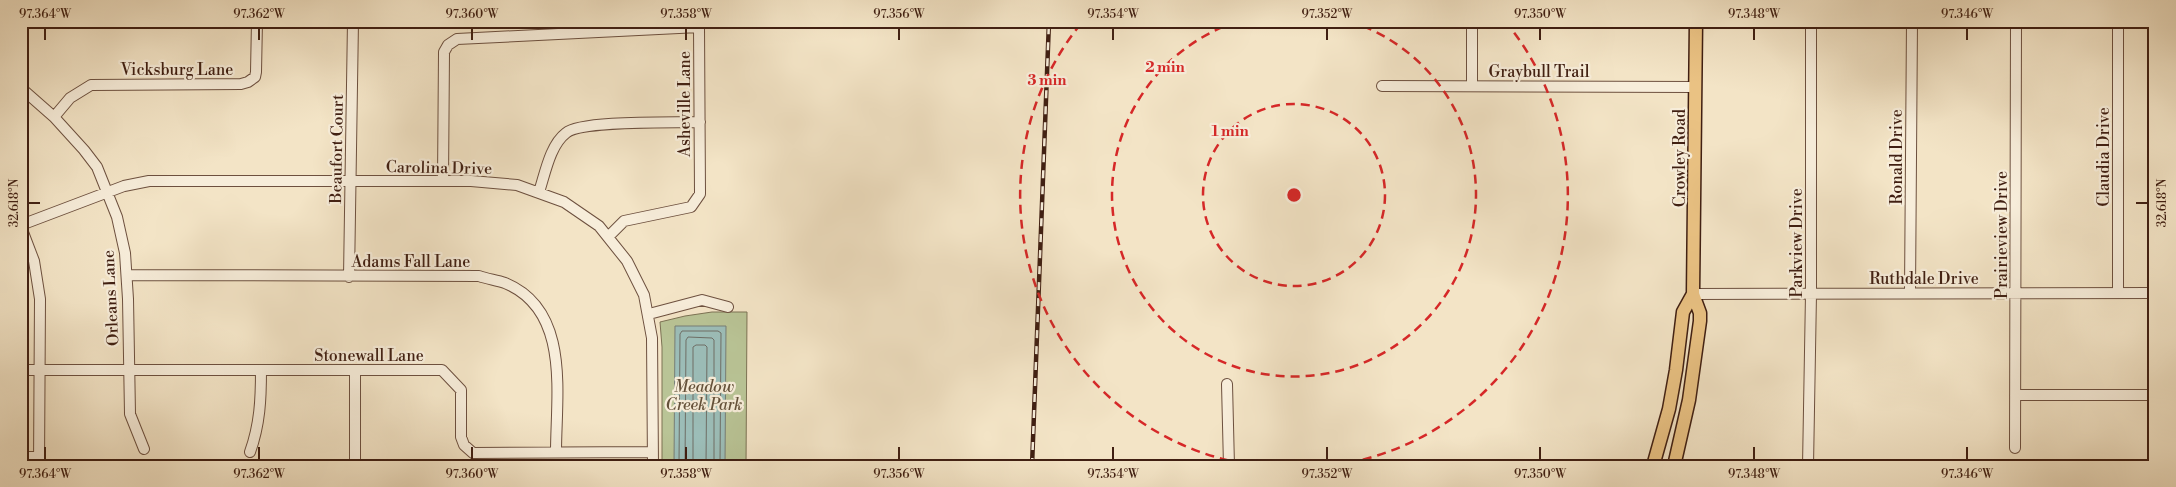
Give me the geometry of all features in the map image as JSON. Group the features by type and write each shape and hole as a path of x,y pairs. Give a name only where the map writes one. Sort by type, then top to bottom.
{"main road":[{"name":"Crowley Road","path":"1674,466 1689,400 1700,313 1693,294 1696,21"},
{"name":"Crowley Road","path":"1653,466 1669,409 1683,312 1693,294"}],"street":[{"name":"Vicksburg Lane","path":"54,116 70,98 91,85 123,83 224,85 248,82 255,77 256,72 257,21"},
{"name":"Beaufort Court","path":"349,277 353,21"},
{"path":"1472,21 1472,86"},
{"name":"Parkview Drive","path":"1808,466 1811,294 1811,21"},
{"name":"Ronald Drive","path":"1910,293 1912,21"},
{"name":"Prairieview Drive","path":"2015,448 2016,21"},
{"name":"Claudia Drive","path":"2118,21 2118,293"},
{"name":"Asheville Lane","path":"442,181 444,52 448,45 456,39 699,27 700,194 691,207 624,221 608,237"},
{"name":"Graybull Trail","path":"1382,86 1696,87"},
{"name":"Orleans Lane","path":"21,88 54,116 73,136 97,167 117,218 125,253 127,275 130,414 144,449"},
{"path":"539,192 556,145 566,132 584,125 700,122"},
{"name":"Carolina Drive","path":"21,226 124,186 149,181 470,181 517,185 539,192 564,202 599,226 627,261 644,295 652,338 653,466"},
{"path":"21,226 34,261 38,283 40,461 21,457"},
{"name":"Adams Fall Lane","path":"127,275 478,276 506,284 524,296 539,311 550,328 556,354 556,452"},
{"name":"Ruthdale Drive","path":"1693,294 2155,293"},
{"path":"648,314 702,300 728,307"},
{"name":"Stonewall Lane","path":"21,370 442,370 461,390 461,437 464,446 473,452 653,452"},
{"path":"250,452 257,433 261,408 261,370"},
{"path":"355,370 355,466"},
{"path":"1227,384 1229,466"},
{"path":"2015,395 2155,396"}],"green space":[{"name":"Meadow Creek Park","path":"712,312 747,312 746,466 662,466 662,347 660,322"}],"water":[{"path":"675,326 726,326 725,466 674,466"}],"railway":[{"path":"1032,466 1049,21"}]}
